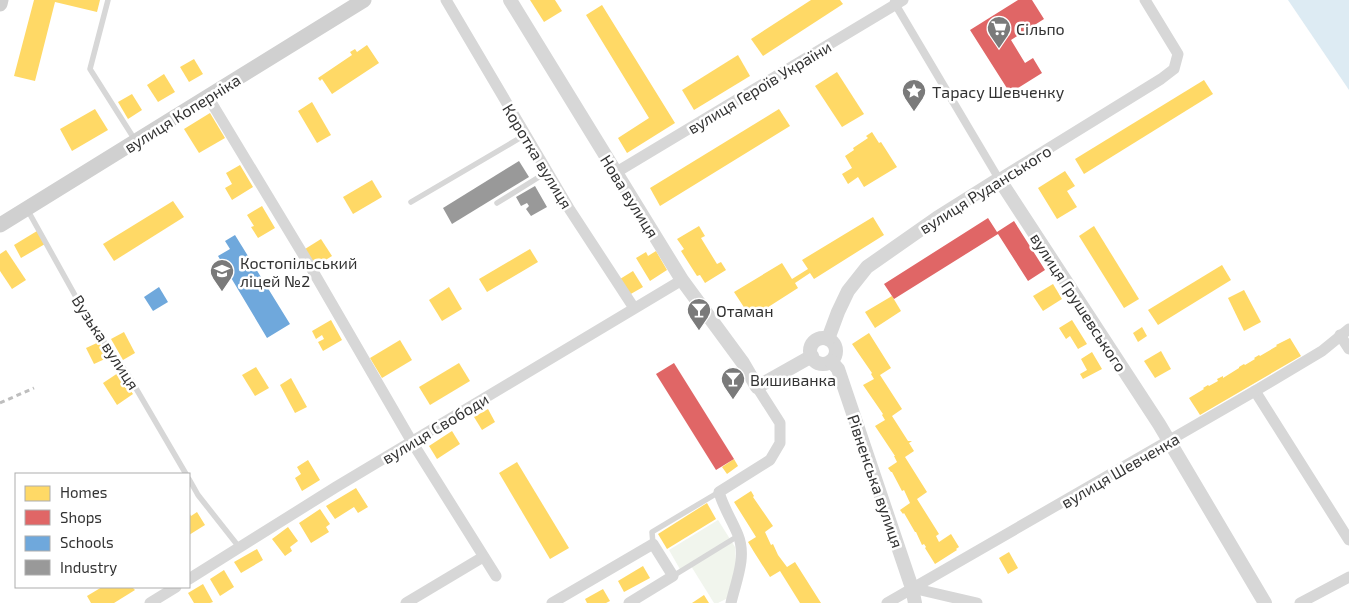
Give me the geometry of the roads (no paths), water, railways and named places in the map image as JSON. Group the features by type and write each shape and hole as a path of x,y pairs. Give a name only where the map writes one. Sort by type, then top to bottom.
{"main road":[{"path":"0,4 1,0"},
{"name":"вулиця Коперніка","path":"0,225 364,0"}],"street":[{"name":"Коротка вулиця","path":"446,0 547,172 634,308"},
{"name":"Нова вулиця","path":"510,0 615,174 682,280 743,363 780,423 780,443 770,460 720,492"},
{"name":"вулиця Руданського","path":"828,339 848,291 867,267 937,218 1161,79 1174,69 1178,54 1145,0"},
{"name":"вулиця Героїв України","path":"615,174 898,2"},
{"name":"вулиця Грушевського","path":"898,2 999,179 1170,442 1265,603"},
{"path":"208,97 310,266 412,442 496,576"},
{"name":"вулиця Свободи","path":"190,577 682,280"},
{"path":"1345,332 1349,349"},
{"name":"вулиця Шевченка","path":"887,603 1170,442 1322,351 1345,332"},
{"path":"820,339 828,339 832,341 836,354 828,363 819,363 812,356 811,350 814,343 820,339"},
{"path":"757,387 812,356"},
{"name":"Рівненська вулиця","path":"831,361 838,369 912,588 915,603"},
{"path":"1255,391 1349,540"},
{"path":"720,492 722,502 738,536 742,561 731,603"},
{"path":"552,603 653,544 673,576 629,603"},
{"path":"406,603 483,557"},
{"path":"1300,603 1349,577"},
{"path":"150,603 174,588"},
{"path":"912,588 977,603"}],"lane":[{"path":"108,0 90,69 136,142"},
{"path":"411,202 525,135"},
{"path":"497,203 547,172"},
{"name":"Вузька вулиця","path":"27,209 91,324 127,373 185,473"},
{"path":"190,481 239,547"},
{"path":"653,544 652,532 720,492"},
{"path":"673,576 738,536"}],"railway":[{"path":"0,403 34,388"}],"place":[{"name":"Сільпо","path":"999,49"},
{"name":"Тарасу Шевченку","path":"914,112"},
{"name":"Костопільський ліцей №2","path":"222,292"},
{"name":"Отаман","path":"699,331"},
{"name":"Вишиванка","path":"733,400"}]}
